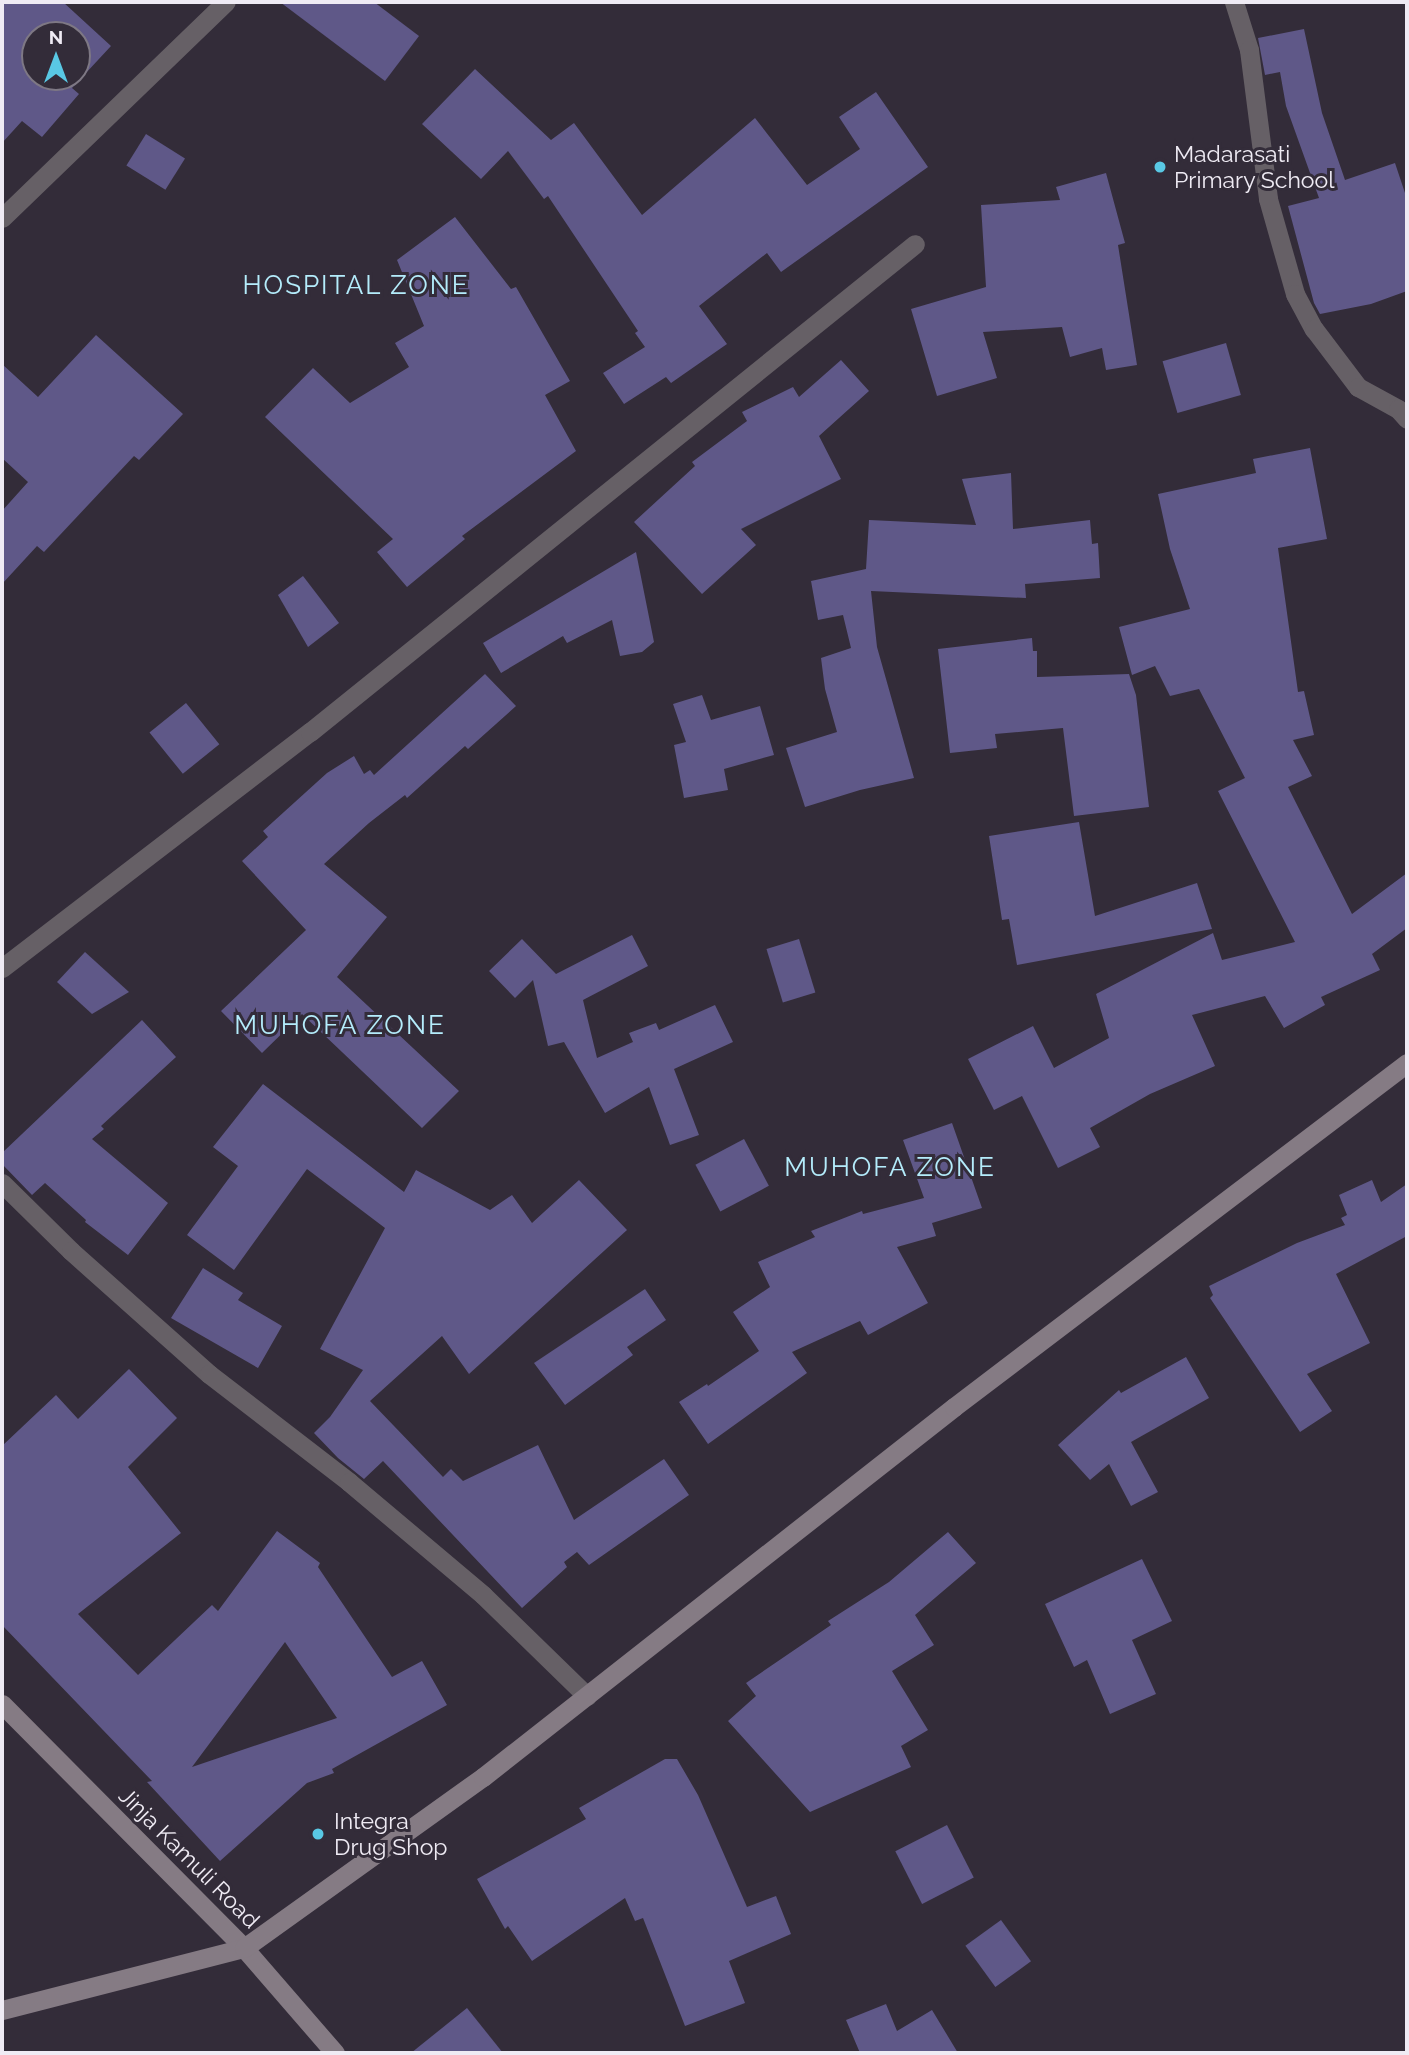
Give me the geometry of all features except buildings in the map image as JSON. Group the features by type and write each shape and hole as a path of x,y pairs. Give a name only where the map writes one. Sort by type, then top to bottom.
{"main road":[{"path":"2,2010 244,1948 483,1777 954,1407 1407,1063"},
{"name":"Jinja Kamuli Road","path":"2,1704 244,1948 335,2053"}],"street":[{"path":"2,218 226,2"},
{"path":"1234,2 1249,50 1268,199 1295,294 1314,329 1358,387 1398,409 1407,419"},
{"path":"2,968 299,741 915,244"},
{"path":"2,1183 71,1251 209,1374 349,1482 483,1595 587,1696"}],"place":[{"name":"Madarasati Primary School","path":"1160,167"},
{"name":"Integra Drug Shop","path":"318,1834"}],"district":[{"name":"HOSPITAL ZONE","path":"356,286"},
{"name":"MUHOFA ZONE","path":"340,1026"},
{"name":"MUHOFA ZONE","path":"890,1168"}]}
